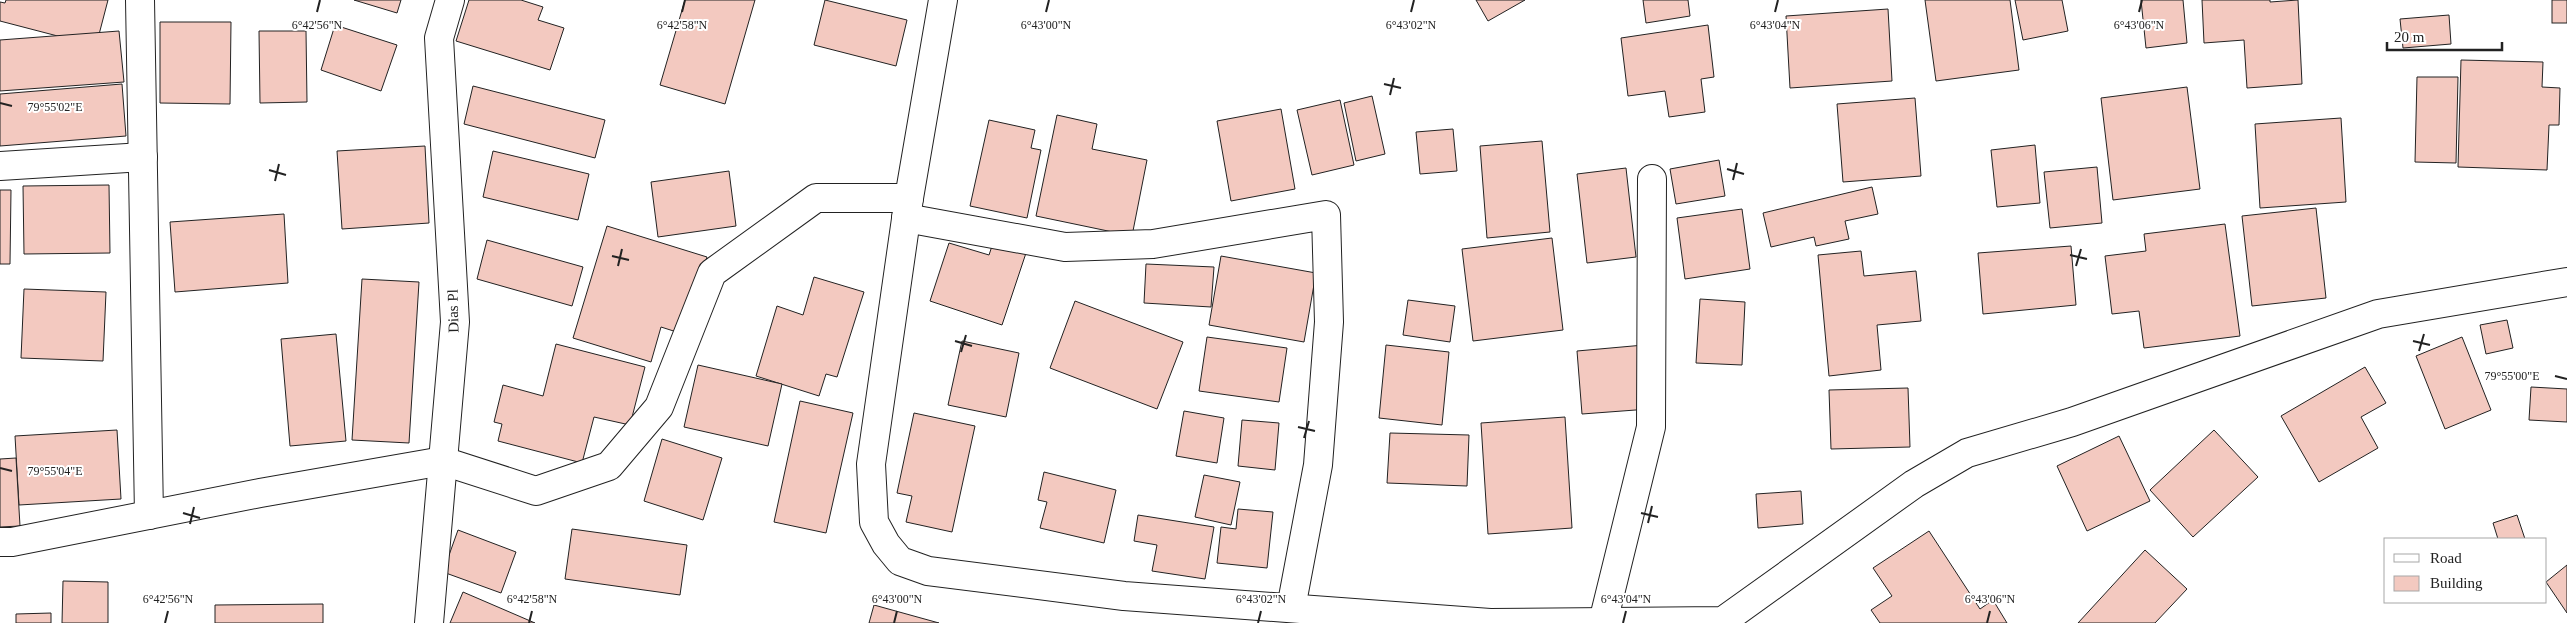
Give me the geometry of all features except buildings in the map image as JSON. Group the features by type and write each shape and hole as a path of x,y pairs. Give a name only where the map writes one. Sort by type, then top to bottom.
{"street":[{"path":"140,0 149,515"},
{"name":"Dias Pl","path":"429,623 455,322 439,38 450,0"},
{"path":"943,0 907,208 871,464 874,522 886,544 900,561 928,572 1124,596 1490,623 1722,620 1914,484 1967,453 2072,422 2378,314 2567,282"},
{"path":"0,166 143,157"},
{"path":"1603,622 1651,427 1652,179"},
{"path":"0,542 12,542 443,461 536,491 609,466 659,407 712,273 816,198 907,208 1065,247 1153,244 1326,215 1329,322 1318,464 1291,608"}]}
